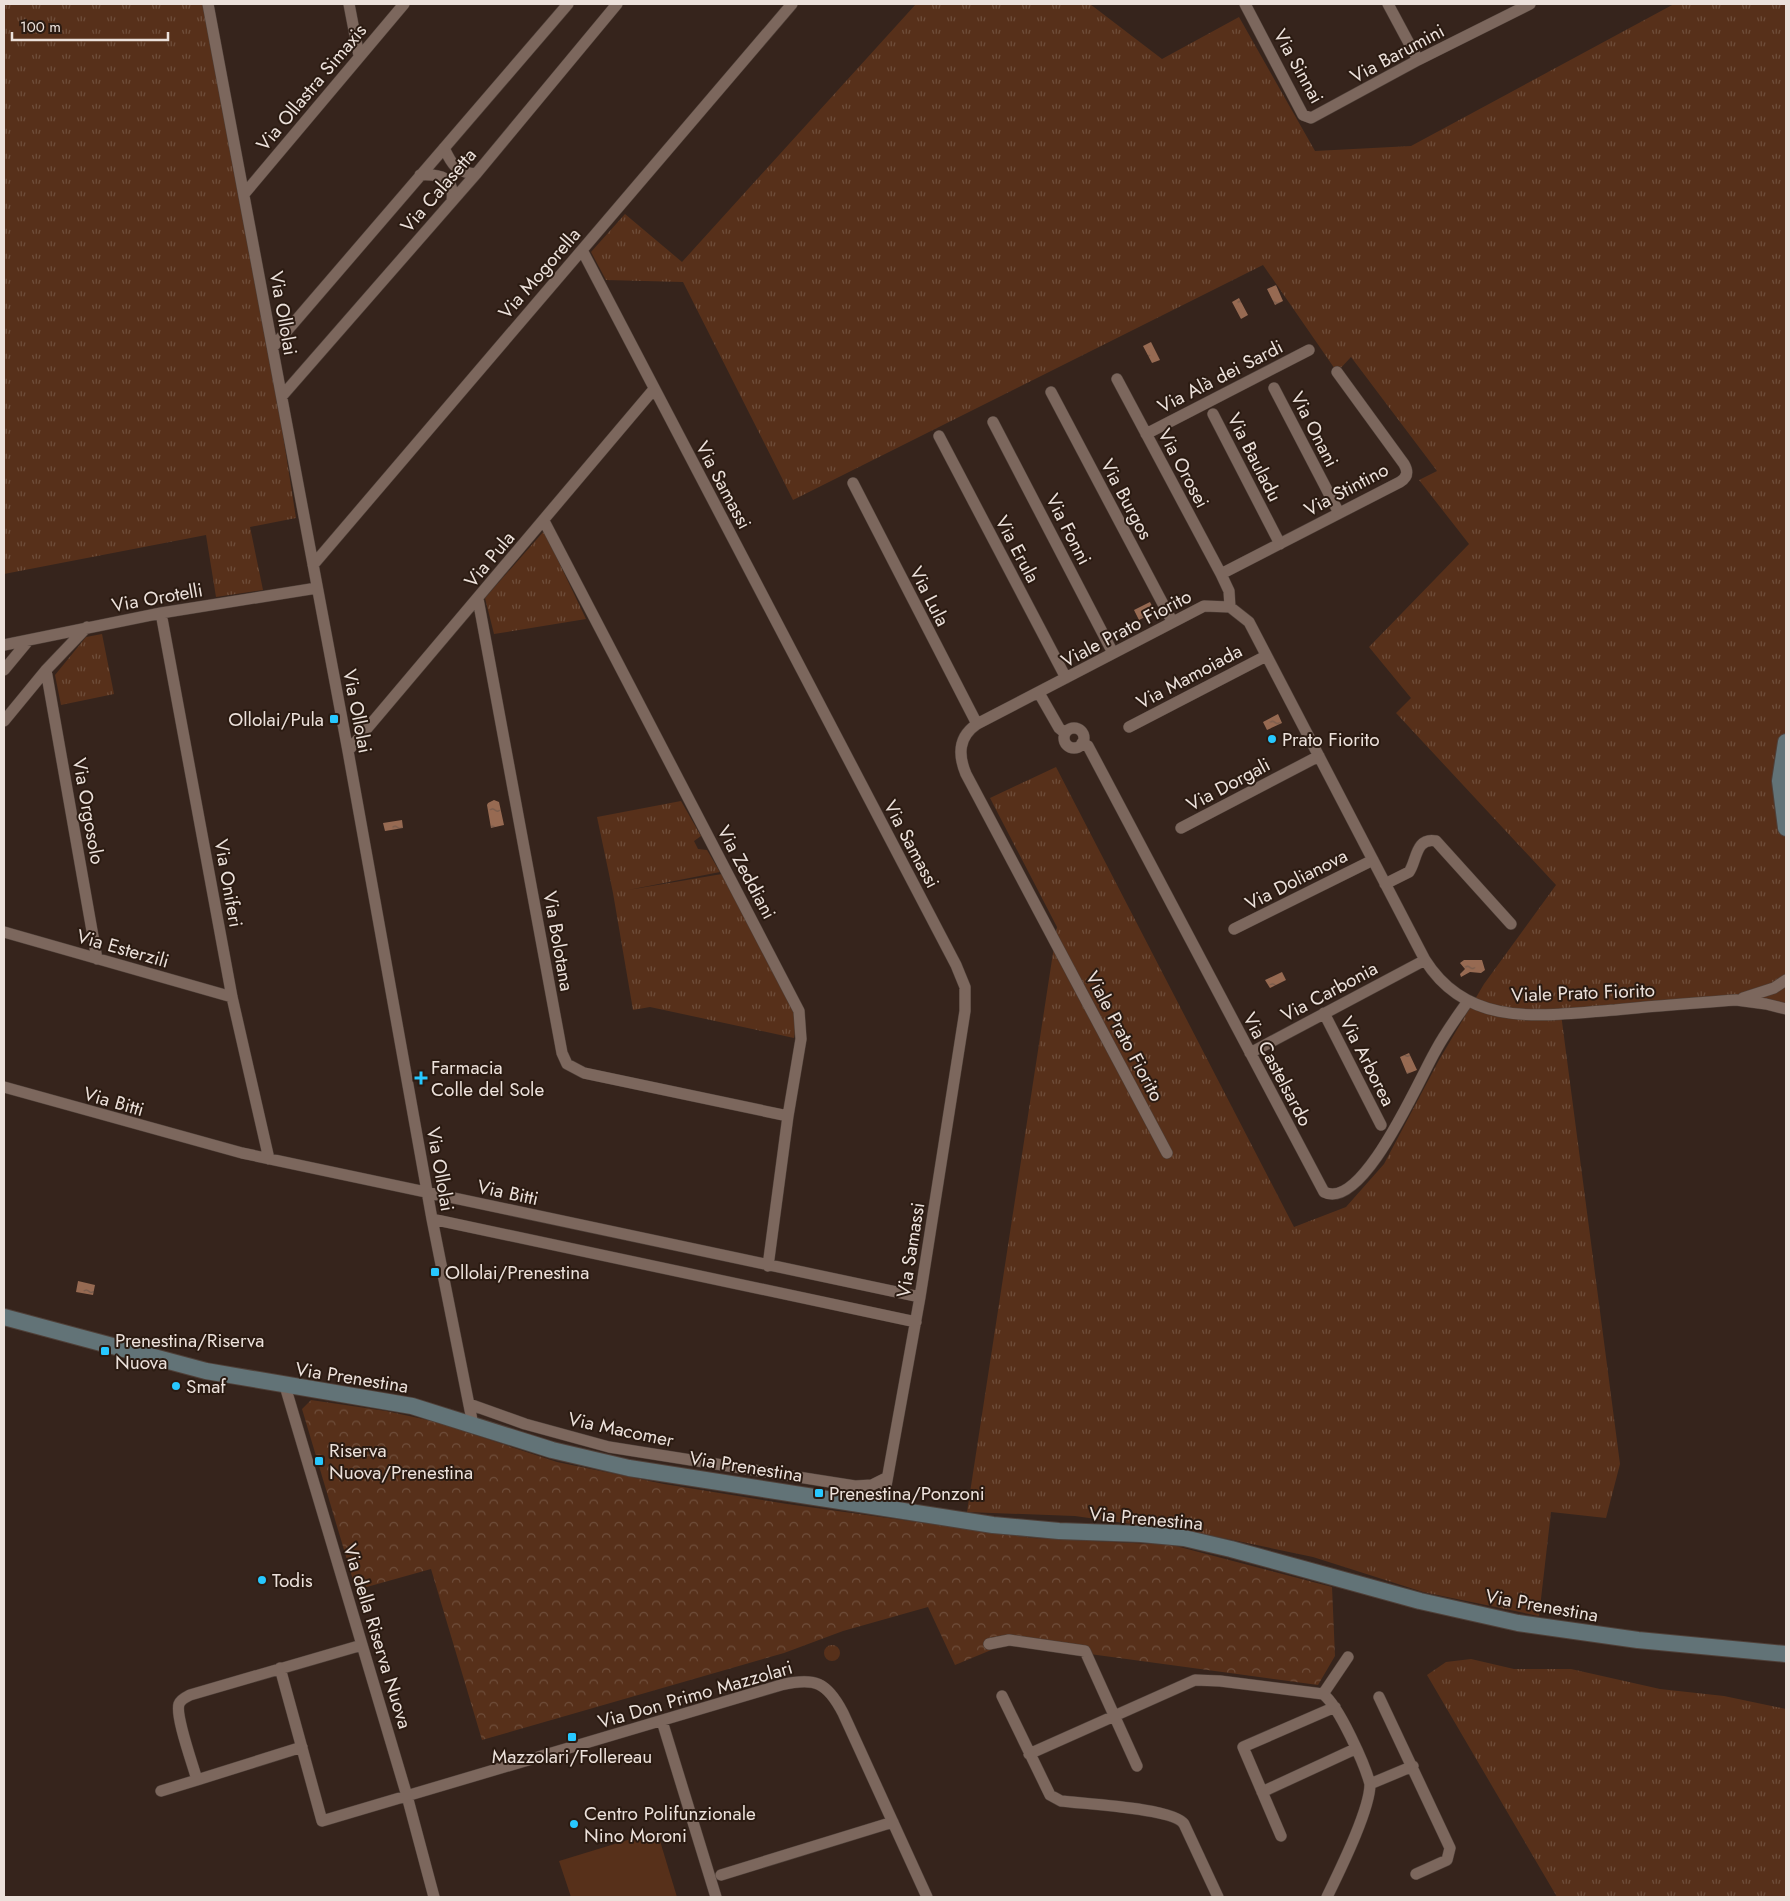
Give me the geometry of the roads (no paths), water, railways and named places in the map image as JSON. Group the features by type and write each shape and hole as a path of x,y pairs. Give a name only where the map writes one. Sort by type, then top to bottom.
{"main road":[{"path":"1786,742 1780,781 1786,828"},
{"name":"Via Prenestina","path":"4,1317 165,1361 285,1386 412,1406 552,1450 612,1464 882,1508 1032,1529 1184,1538 1429,1603 1528,1625 1655,1642 1786,1654"}],"street":[{"name":"Via Ollolai","path":"208,4 245,193 348,751 427,1193 473,1425"},
{"path":"349,4 359,56"},
{"name":"Via Ollastra Simaxis","path":"245,193 404,4"},
{"name":"Via Calasetta","path":"272,347 568,4"},
{"name":"Via Mogorella","path":"313,565 792,4"},
{"name":"Via Sinnai","path":"1246,4 1303,115 1308,118"},
{"path":"1388,4 1418,60"},
{"name":"Via Barumini","path":"1308,118 1314,117 1418,60 1529,4"},
{"name":"Via Calasetta","path":"282,396 476,174 616,5"},
{"path":"444,148 454,166 464,173 476,174"},
{"path":"420,175 438,176 448,180 452,187 452,201"},
{"name":"Via Samassi","path":"582,250 952,956 965,987 965,1011 920,1297 882,1508"},
{"name":"Via Alà dei Sardi","path":"1146,434 1309,350"},
{"name":"Via Stintino","path":"1221,574 1402,481 1407,471 1337,372"},
{"name":"Via Orosei","path":"1117,379 1221,574"},
{"name":"Via Onani","path":"1274,388 1339,513"},
{"name":"Via Pula","path":"348,751 654,389"},
{"name":"Via Burgos","path":"1050,392 1172,621"},
{"name":"Via Bauladu","path":"1214,414 1280,544"},
{"name":"Via Fonni","path":"994,422 1113,653"},
{"name":"Via Erula","path":"940,436 1066,678"},
{"name":"Via Lula","path":"853,483 977,724"},
{"name":"Via Zeddiani","path":"544,521 798,1006 802,1020 802,1036 788,1116 768,1266"},
{"path":"1221,574 1229,592 1230,607"},
{"name":"Via Orotelli","path":"4,646 161,613 317,588"},
{"name":"Via Bolotana","path":"478,599 562,1053 566,1064 584,1073 788,1116"},
{"name":"Viale Prato Fiorito","path":"1168,1152 966,774 960,757 961,744 966,733 977,724 1204,606 1230,607 1249,622 1425,960 1446,987 1468,1001 1499,1012 1538,1015 1736,1000 1786,1009"},
{"name":"Via Oniferi","path":"161,613 232,997 268,1159"},
{"path":"4,721 46,670 87,628"},
{"path":"4,670 28,641"},
{"name":"Via Mamoiada","path":"1129,727 1266,656"},
{"name":"Via Orgosolo","path":"46,670 97,959"},
{"name":"Via Castelsardo","path":"1038,693 1059,728 1065,733 1071,728 1079,729 1083,735 1082,742 1088,746 1320,1187 1327,1194 1339,1195 1349,1189 1377,1158 1437,1048 1468,1001"},
{"name":"Via Dorgali","path":"1181,828 1319,756"},
{"path":"1385,884 1409,872 1412,868 1415,853 1428,841 1436,841 1511,924"},
{"name":"Via Dolianova","path":"1234,929 1373,860"},
{"name":"Via Esterzili","path":"4,932 232,997"},
{"name":"Via Carbonia","path":"1250,1052 1425,960"},
{"name":"Viale Prato Fiorito","path":"1736,1000 1774,988 1786,980"},
{"name":"Via Arborea","path":"1324,1013 1381,1125"},
{"name":"Via Bitti","path":"4,1087 189,1140 268,1159 920,1297"},
{"path":"432,1219 916,1322"},
{"name":"Via della Riserva Nuova","path":"285,1386 407,1796 434,1897"},
{"name":"Via Macomer","path":"469,1404 556,1433 630,1451 855,1486 872,1485 886,1478"},
{"path":"989,1644 1009,1640 1085,1650 1137,1766"},
{"path":"197,1780 179,1717 179,1703 190,1695 362,1645"},
{"path":"1324,1694 1348,1657"},
{"path":"161,1791 302,1747 280,1668"},
{"path":"1029,1754 1114,1714 1195,1680 1239,1683 1324,1694 1336,1707 1370,1784 1368,1796 1348,1851 1327,1897"},
{"name":"Via Don Primo Mazzolari","path":"302,1747 322,1822 781,1685 799,1681 818,1683 827,1689 840,1707 927,1897"},
{"path":"1002,1696 1047,1792 1057,1799 1142,1810 1179,1818 1184,1824 1218,1897"},
{"path":"1379,1697 1450,1851 1447,1860 1416,1874"},
{"path":"1281,1836 1243,1747 1336,1707"},
{"path":"662,1721 716,1897"},
{"path":"1262,1792 1356,1749"},
{"path":"1370,1784 1412,1766"},
{"path":"721,1875 893,1822"}],"water":[{"path":"1276,285 1283,301 1275,305 1267,289"},
{"path":"1239,298 1248,315 1241,319 1232,302"},
{"path":"1151,342 1160,360 1152,363 1143,346"},
{"path":"1150,602 1155,612 1139,620 1134,610"},
{"path":"1278,714 1282,723 1267,730 1263,722"},
{"path":"494,800 499,802 504,825 491,828 487,805"},
{"path":"402,820 403,828 385,831 383,823"},
{"path":"1464,960 1482,960 1485,970 1481,973 1470,972 1461,977 1460,974 1465,969 1460,963"},
{"path":"1282,972 1286,980 1270,988 1265,980"},
{"path":"1409,1053 1417,1070 1407,1074 1400,1057"},
{"path":"78,1281 95,1285 93,1295 76,1292"}],"place":[{"name":"Ollolai/Pula","path":"334,719"},
{"name":"Prato Fiorito","path":"1272,739"},
{"name":"Farmacia Colle del Sole","path":"421,1078"},
{"name":"Ollolai/Prenestina","path":"435,1272"},
{"name":"Prenestina/Riserva Nuova","path":"105,1351"},
{"name":"Smaf","path":"176,1386"},
{"name":"Riserva Nuova/Prenestina","path":"319,1461"},
{"name":"Prenestina/Ponzoni","path":"819,1493"},
{"name":"Todis","path":"262,1580"},
{"name":"Mazzolari/Follereau","path":"572,1737"},
{"name":"Centro Polifunzionale Nino Moroni","path":"574,1824"}]}
